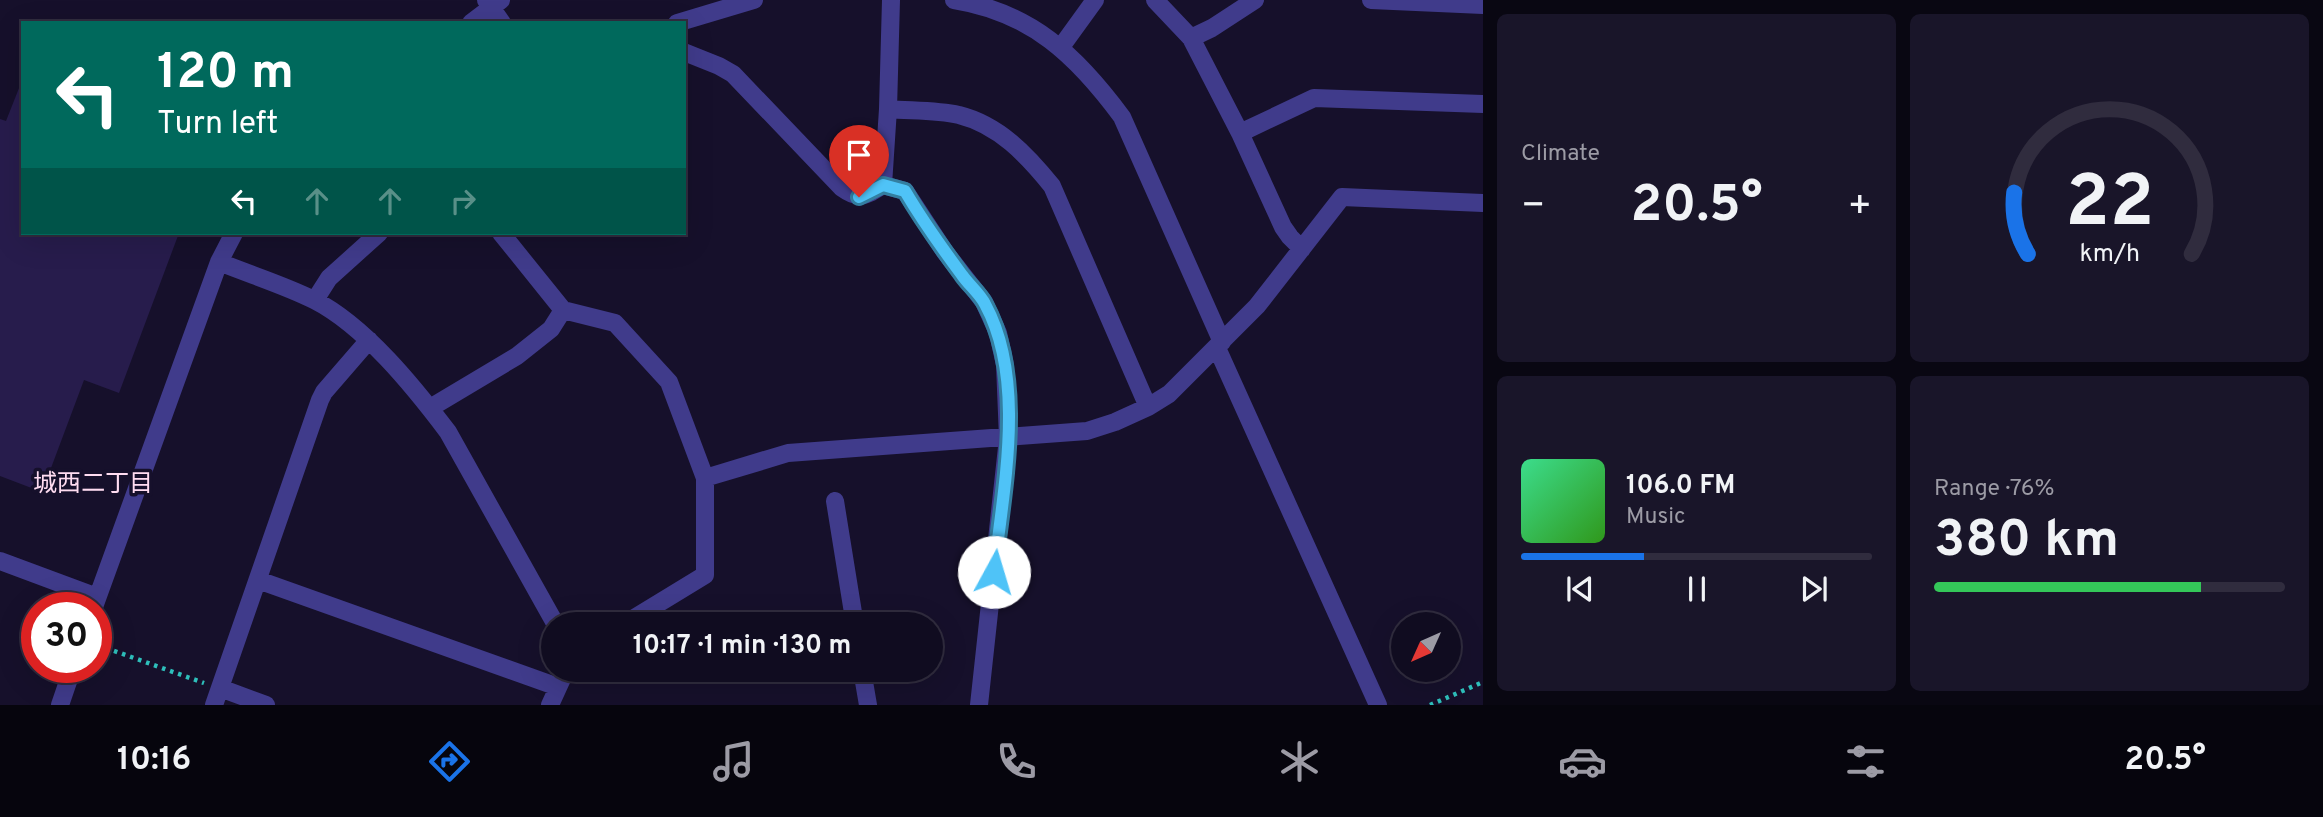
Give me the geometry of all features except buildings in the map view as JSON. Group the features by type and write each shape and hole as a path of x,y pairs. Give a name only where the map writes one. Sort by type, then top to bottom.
{"street":[{"path":"684,21 754,0"},
{"path":"883,185 891,0"},
{"path":"954,0 1003,12 1061,47 1122,117 1378,705"},
{"path":"1061,47 1095,0"},
{"path":"1155,0 1191,38 1240,133 1283,227 1302,249"},
{"path":"1191,38 1212,28 1255,0"},
{"path":"1371,0 1483,5"},
{"path":"473,21 493,2 501,21"},
{"path":"686,53 733,74 852,196 859,197 883,185 905,191 945,252 984,302 998,333 1005,365 1008,438 979,705"},
{"path":"1240,133 1314,99 1483,104"},
{"path":"888,110 938,112 980,122 1015,146 1032,162 1052,186 1148,407"},
{"path":"705,478 788,453 1087,431 1115,422 1169,394 1219,345 1257,306 1342,197 1483,203 1483,186"},
{"path":"99,592 219,262 233,235"},
{"path":"315,300 329,278 377,235"},
{"path":"503,235 563,310 615,323 669,382 705,478 705,575 644,612"},
{"path":"219,262 315,300 369,340 448,432 549,612"},
{"path":"430,408 517,356 551,329 563,310"},
{"path":"266,705 215,693 324,392 369,340"},
{"path":"835,500 853,612"},
{"path":"0,561 72,592"},
{"path":"258,580 558,687"},
{"path":"550,705 560,682"},
{"path":"864,682 868,705"},
{"path":"60,705 68,683"}],"path":[{"path":"112,650 215,693"},
{"path":"1430,705 1483,682"}],"district":[{"name":"城西二丁目","path":"93,483"}],"route":[{"path":"859,197 883,185 905,191 945,252 984,302 998,333 1005,365 1008,438 994,572"}]}
